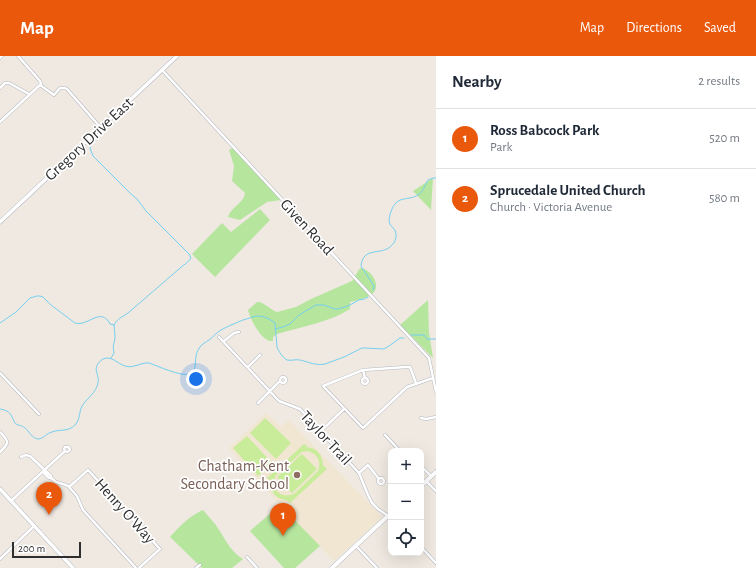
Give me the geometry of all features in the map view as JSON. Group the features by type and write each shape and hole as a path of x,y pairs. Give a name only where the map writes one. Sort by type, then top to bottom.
{"main road":[{"path":"423,484 436,472"},
{"path":"332,568 388,517"}],"street":[{"path":"18,56 40,81 40,85 54,95 60,88 67,89 101,128"},
{"name":"Gregory Drive East","path":"0,222 178,56"},
{"name":"Given Road","path":"162,70 429,358 436,392"},
{"path":"0,88 5,83 9,83 29,94"},
{"path":"0,122 40,85"},
{"path":"224,341 234,332 239,332"},
{"name":"Taylor Trail","path":"219,337 279,401 300,409 359,473 372,503 378,509 388,514"},
{"path":"247,367 260,355"},
{"path":"416,383 410,367 363,370 324,386 363,428 407,387 433,378"},
{"path":"363,370 365,378"},
{"path":"0,373 39,414"},
{"path":"258,402 280,381"},
{"path":"321,431 344,409"},
{"path":"421,418 426,419 436,417"},
{"path":"0,432 8,443 0,452"},
{"path":"385,435 397,448"},
{"path":"11,501 65,451"},
{"path":"21,457 28,455 47,471 54,481 66,485 77,496 82,510 137,568"},
{"path":"359,473 368,465 379,478"},
{"path":"424,469 432,476"},
{"name":"Henry O'Way","path":"69,488 88,470 160,549 137,568"},
{"path":"426,481 436,491"},
{"path":"0,489 73,568"},
{"path":"0,559 34,526"},
{"path":"356,546 377,568"},
{"path":"424,550 436,564"},
{"path":"247,557 257,568"},
{"path":"196,568 200,565"}],"shaded area":[{"name":"Chatham-Kent Secondary School","path":"266,413 281,427 289,420 382,517 334,561 279,504 229,448"}],"green space":[{"path":"234,147 276,191 281,200 267,202 240,220 228,217 232,210 242,200 245,193 232,181 234,166 229,150"},
{"path":"433,178 431,210 413,191"},
{"path":"260,209 270,220 215,277 192,254 222,223 231,232"},
{"path":"360,268 367,270 370,273 375,280 376,288 369,296 350,302 350,309 342,314 324,321 277,334 273,337 273,341 268,341 258,331 248,310 257,302 263,303 277,312 296,307 352,281"},
{"path":"428,300 429,333 433,358 400,325"},
{"path":"265,418 291,443 276,459 250,433"},
{"path":"247,436 272,463 258,476 233,448"},
{"path":"304,444 307,446 306,447 313,449 321,455 323,466 327,469 290,503 274,494 271,489 270,480 267,478","holes":["302,452 311,452 318,458 318,471 294,494 284,495 278,492 274,485 276,475"]},
{"path":"302,454 317,469 292,493 277,477"},
{"path":"280,505 320,546 295,568 284,568 250,531"},
{"path":"203,510 215,524 234,552 243,559 232,568 202,568 170,537 189,518"}],"waterway":[{"path":"96,140 92,143 90,148 93,156 137,199 146,211 189,254 191,258 114,325"},
{"path":"373,290 374,286 361,266 362,260 365,256 373,252 387,249 394,242 396,233 389,221 394,205 400,200 415,197 420,194 428,180 436,178"},
{"path":"0,323 16,312 30,298 40,296 75,323 103,317 110,324 114,325 114,353 111,358"},
{"path":"275,329 290,324 299,315 316,305 324,305 338,309 368,297"},
{"path":"0,409 8,412 15,423 24,427 37,439 55,431 70,429 77,423 82,406 97,387 98,380 96,368 99,362 103,359 109,358 128,367 149,363 175,373 186,375 190,374 194,370 196,355 202,345 219,331 256,316 265,317 275,323 277,347 280,353 287,360 325,364 362,348 384,349 400,338 404,338"},
{"path":"411,335 424,335 427,339 436,339"}],"place":[{"name":"Chatham-Kent Secondary School","path":"297,475"},
{"name":"Sprucedale United Church","path":"49,515"},
{"name":"Ross Babcock Park","path":"283,536"}]}
